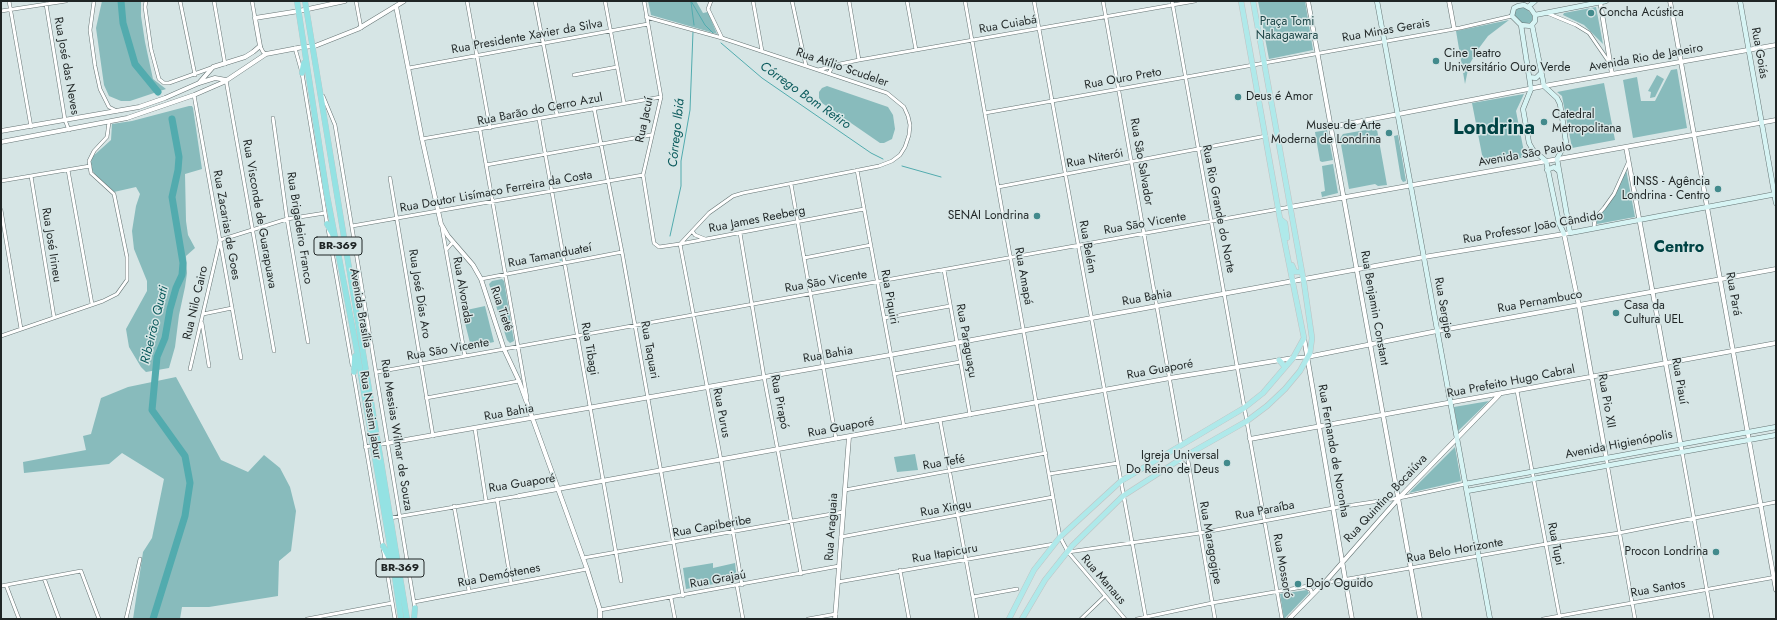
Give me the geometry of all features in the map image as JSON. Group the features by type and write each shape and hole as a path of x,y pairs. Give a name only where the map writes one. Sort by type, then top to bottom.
{"highway":[{"name":"Avenida Brasília","path":"297,1 303,47 328,195 356,346 369,446 385,519 401,619"},
{"name":"Avenida Brasília","path":"305,1 378,445 392,518 407,619"},
{"path":"302,72 305,59"},
{"path":"327,224 337,240"},
{"path":"354,372 356,346"},
{"path":"383,546 393,564"},
{"path":"414,619 415,608"}],"main road":[{"path":"1008,619 1034,570 1060,536 1121,481 1244,408 1263,393 1293,358 1304,338 1278,209 1241,1"},
{"path":"1022,619 1045,580 1068,552 1123,496 1187,455 1247,421 1267,406 1285,389 1300,371 1311,348 1312,338 1304,280 1253,1"},
{"name":"Rua Sergipe","path":"1377,1 1490,619"},
{"path":"1530,1 1513,10 1512,16 1520,25 1531,89 1523,109 1529,143 1533,150 1546,161 1559,223 1564,234"},
{"path":"1523,5 1535,1"},
{"path":"1535,15 1606,1"},
{"name":"Rua Goiás","path":"1740,1 1776,203"},
{"path":"1520,25 1527,27 1532,25 1536,20 1535,15 1523,5"},
{"path":"1532,25 1544,86 1557,98 1560,104 1566,142 1557,159 1570,233"},
{"path":"1529,77 1536,78 1541,73"},
{"path":"1547,170 1554,167 1559,171"},
{"name":"Rua Professor João Cândido","path":"1570,233 1640,218 1775,194"},
{"path":"1280,219 1285,223 1293,270 1296,272 1302,272"},
{"path":"1559,223 1568,221"},
{"path":"1280,360 1285,367"},
{"name":"Avenida Higienópolis","path":"1465,484 1776,427"},
{"name":"Avenida Higienópolis","path":"1466,491 1776,436"},
{"path":"1483,481 1484,488"}],"street":[{"path":"9,1 31,126"},
{"path":"1,11 66,1"},
{"path":"94,1 90,30 100,89 109,107 119,112"},
{"path":"146,1 145,7 150,49 159,79 164,83 169,83 195,75 213,67 245,57 260,46"},
{"path":"180,1 195,75"},
{"path":"214,1 225,64"},
{"path":"252,1 260,46 266,54"},
{"path":"255,18 299,11 345,1"},
{"path":"356,1 360,28"},
{"path":"1,142 127,118 194,95 226,80 266,54 313,46 360,28 404,1"},
{"path":"467,1 490,128"},
{"path":"535,1 557,115"},
{"path":"605,1 624,103"},
{"name":"Rua Jacuí","path":"644,1 660,97 643,175 654,244"},
{"path":"711,1 708,9 722,38"},
{"path":"753,1 762,52"},
{"path":"792,1 806,66"},
{"path":"849,1 859,60"},
{"path":"907,1 916,50"},
{"name":"Rua Amapá","path":"965,1 1060,536 1068,552"},
{"name":"Rua Belém","path":"1034,1 1145,618"},
{"name":"Rua São Salvador","path":"1103,1 1181,444"},
{"name":"Rua Rio Grande do Norte","path":"1172,1 1247,421"},
{"name":"Rua Cuiabá","path":"818,70 859,60 1195,1"},
{"name":"Rua Benjamin Constant","path":"1308,1 1420,619"},
{"path":"1449,1 1454,28"},
{"name":"Rua Pará","path":"1670,1 1708,206 1747,432 1775,577 1776,590"},
{"path":"1600,2 1612,74"},
{"name":"Rua José das Neves","path":"46,4 69,130"},
{"name":"Rua Tietê","path":"396,6 422,139 441,224 451,243 466,256 481,279 504,349 519,381 587,568 600,610 600,619"},
{"path":"1545,12 1576,25 1589,33 1610,63"},
{"name":"Rua Minas Gerais","path":"1264,63 1512,16"},
{"name":"Rua Atílio Scudeler","path":"646,17 722,38 889,94 904,107 908,116 909,135 907,143 900,155 892,161 885,164 733,196 709,213 680,244"},
{"name":"Rua Presidente Xavier da Silva","path":"409,68 648,24"},
{"name":"Avenida Rio de Janeiro","path":"1331,127 1544,86 1776,45"},
{"name":"Rua Nassim Jabur","path":"295,48 302,72 325,213 369,446 379,521 395,619"},
{"name":"Rua Ouro Preto","path":"986,113 1264,63"},
{"path":"829,73 835,65"},
{"path":"198,84 213,67"},
{"path":"574,75 617,67"},
{"path":"1,131 119,112 172,96 215,78 226,80"},
{"name":"Rua Visconde de Guarapuava","path":"226,80 274,350"},
{"name":"Rua Messias Wilmar de Souza","path":"320,91 336,125 417,619"},
{"name":"Rua Zacarias de Goes","path":"194,95 241,358"},
{"name":"Rua Barão do Cerro Azul","path":"422,139 480,130 660,97"},
{"name":"Rua Taquari","path":"594,108 622,252 683,596"},
{"name":"Rua Brigadeiro Franco","path":"273,118 287,219 308,342"},
{"name":"Rua Tibagi","path":"539,119 621,582"},
{"name":"Avenida São Paulo","path":"1278,209 1776,120"},
{"path":"1,336 116,294 127,280 127,257 114,194 91,173 89,160 94,151 107,137 109,122"},
{"path":"480,130 528,408"},
{"path":"486,165 651,135"},
{"name":"Rua Niterói","path":"998,187 1266,136"},
{"name":"Rua Piauí","path":"1626,147 1712,619"},
{"path":"1594,228 1595,218 1609,201 1628,163"},
{"path":"1,181 90,166"},
{"path":"68,170 92,304"},
{"name":"Rua Piquiri","path":"857,170 904,427"},
{"name":"Rua Doutor Lisímaco Ferreira da Costa","path":"352,226 643,175"},
{"name":"Rua José Irineu","path":"31,176 54,317"},
{"name":"Rua José Días Aro","path":"390,178 433,436"},
{"path":"791,184 836,439"},
{"name":"Rua James Reeberg","path":"654,244 659,247 680,244 864,208"},
{"name":"Rua São Vicente","path":"377,372 1278,209"},
{"path":"1,210 22,328"},
{"path":"220,240 287,219 325,213"},
{"path":"692,231 698,236 706,239"},
{"name":"Rua Pirapó","path":"740,233 764,377 779,449 801,574"},
{"name":"Rua Professor João Cândido","path":"1293,282 1424,257 1570,233"},
{"name":"Rua Pio XII","path":"1564,234 1579,306 1635,619"},
{"name":"Rua Alvorada","path":"446,236 445,244 465,356"},
{"name":"Rua Nilo Cairo","path":"190,370 220,240"},
{"path":"445,244 451,243"},
{"name":"Rua Alvorada","path":"446,250 451,243"},
{"name":"Rua Purus","path":"680,244 721,460 742,585"},
{"path":"804,258 871,245"},
{"name":"Rua Tamanduateí","path":"481,279 505,273 622,252"},
{"name":"Rua Paraguaçu","path":"944,270 970,415"},
{"name":"Rua Pernambuco","path":"1307,357 1437,331 1776,270"},
{"name":"Rua Bahia","path":"369,446 532,419 1293,282"},
{"path":"884,318 950,306"},
{"path":"203,314 232,308"},
{"path":"201,322 209,366"},
{"name":"Rua Fernando de Noronha","path":"1304,338 1352,619"},
{"path":"196,342 205,342"},
{"name":"Rua Prefeito Hugo Cabral","path":"1250,439 1451,404 1776,343"},
{"name":"Rua Guaporé","path":"379,521 454,506 721,460 1237,366 1307,357"},
{"path":"894,374 960,362"},
{"path":"426,398 519,381"},
{"name":"Rua Tupi","path":"1517,391 1560,617"},
{"name":"Rua Quintino Bocaiúva","path":"1289,619 1343,562 1399,498 1500,394"},
{"path":"940,420 977,619"},
{"name":"Rua Mossoró","path":"1247,421 1282,619"},
{"path":"474,429 486,501"},
{"name":"Rua Araguaia","path":"835,617 849,437"},
{"name":"Rua Tefé","path":"845,490 1046,453"},
{"name":"Rua Maragogipe","path":"1187,455 1214,619"},
{"path":"1178,461 1184,463 1189,470"},
{"path":"1049,474 1118,463"},
{"name":"Rua Paraíba","path":"1068,552 1200,533 1333,508 1399,498 1465,484"},
{"name":"Rua Xingu","path":"841,536 959,516 1053,497"},
{"path":"497,499 511,583"},
{"name":"Rua Belo Horizonte","path":"1137,619 1212,603 1546,544 1619,533 1776,502"},
{"path":"454,506 469,591"},
{"name":"Rua Capiberibe","path":"583,558 843,512"},
{"name":"Rua Itapicuru","path":"838,582 1054,544"},
{"name":"Rua Manaus","path":"1068,552 1125,619"},
{"path":"126,619 140,559"},
{"name":"Rua Grajaú","path":"600,610 683,596 839,566"},
{"name":"Rua Demóstenes","path":"414,602 587,568"},
{"path":"900,570 909,619"},
{"path":"1,586 81,571 98,619"},
{"name":"Rua Santos","path":"1543,619 1775,577"},
{"path":"44,578 59,619"},
{"path":"6,585 19,619"},
{"path":"737,586 743,619"},
{"path":"1305,587 1311,590 1312,594"},
{"path":"973,597 1017,589"},
{"path":"1081,619 1106,596"},
{"path":"671,598 675,619"},
{"path":"307,619 392,603"},
{"path":"808,619 835,617"}],"green space":[{"path":"102,1 141,1 141,16 145,42 153,79 166,89 130,101 121,101 109,96 104,85 96,28"},
{"path":"648,1 696,1 703,13 708,12 717,34 651,15"},
{"name":"Praça Tomi Nakagawara","path":"1258,1 1305,1 1313,50 1269,59"},
{"path":"1521,7 1526,8 1533,16 1532,21 1529,24 1525,25 1516,20 1514,11"},
{"path":"1596,7 1603,44 1584,25 1563,15 1564,13"},
{"path":"1509,20 1488,36 1479,48 1469,65 1465,84 1456,31"},
{"path":"1677,69 1687,128 1633,138 1623,80 1637,77 1641,101 1655,101 1671,70"},
{"path":"1657,75 1664,79 1655,97 1650,98 1651,92 1648,91"},
{"path":"1604,83 1615,140 1572,148 1562,96 1557,92"},
{"path":"827,86 888,107 893,115 895,129 892,139 884,143 880,143 822,103 819,98 819,92 822,88"},
{"path":"1524,94 1516,111 1525,157 1484,165 1472,103"},
{"path":"192,106 193,108 202,169 185,174 186,221 188,235 195,248 186,256 187,273 185,287 179,315 175,347 169,368 146,372 141,367 129,347 126,329 147,291 147,281 134,249 132,231 136,206 140,194 136,187 114,192 97,177 92,170 91,163 92,157 111,140 112,124 132,121"},
{"path":"1376,124 1387,185 1378,186 1375,184 1349,189 1340,139 1343,134 1371,129"},
{"path":"1327,130 1333,160 1322,162 1320,161 1315,132"},
{"path":"1398,135 1406,181 1403,182 1401,179 1394,136"},
{"path":"1333,164 1338,193 1322,197 1321,192 1325,191 1322,166"},
{"path":"1626,169 1635,217 1597,224 1596,219 1610,202"},
{"path":"502,279 504,281 514,341 510,343 507,340 489,284 492,281"},
{"path":"485,306 494,342 471,347 462,311"},
{"path":"176,377 221,460 248,472 264,455 280,468 290,487 296,511 291,551 279,561 278,596 209,607 182,607 180,619 133,619 143,552 152,538 164,479 122,453 109,464 24,473 23,462 86,450 83,436 91,434 101,398 128,387"},
{"path":"1489,401 1458,431 1454,407"},
{"path":"1455,447 1461,481 1409,493"},
{"path":"915,454 918,470 897,472 894,457"},
{"path":"713,563 713,568 735,563 737,580 686,589 683,568"},
{"path":"1307,590 1309,593 1284,619 1280,594"}],"waterway":[{"name":"Ribeirão Quati","path":"121,1 123,23 135,64 158,92"},
{"name":"Córrego Bom Retiro","path":"691,1 705,25 713,33"},
{"name":"Córrego Ibiá","path":"691,2 694,25"},
{"name":"Córrego Ibiá","path":"670,236 681,186 681,161 690,110 693,32"},
{"name":"Córrego Bom Retiro","path":"721,43 762,78 871,153 883,159"},
{"name":"Ribeirão Quati","path":"153,619 185,516 190,483 185,456 152,410 157,357 165,338 170,309 176,288 182,275 183,263 172,197 178,170 179,157 172,119"},
{"name":"Córrego Bom Retiro","path":"902,166 941,177"}],"place":[{"name":"Concha Acústica","path":"1591,13"},
{"name":"Cine Teatro Universitário Ouro Verde","path":"1436,61"},
{"name":"Deus é Amor","path":"1238,97"},
{"name":"Catedral Metropolitana","path":"1544,122"},
{"name":"Museu de Arte Moderna de Londrina","path":"1389,133"},
{"name":"INSS - Agência Londrina - Centro","path":"1718,189"},
{"name":"SENAI Londrina","path":"1037,216"},
{"name":"Casa da Cultura UEL","path":"1616,313"},
{"name":"Igreja Universal Do Reino de Deus","path":"1227,463"},
{"name":"Procon Londrina","path":"1716,552"},
{"name":"Dojo Oguido","path":"1298,584"}],"district":[{"name":"Londrina","path":"1494,129"},
{"name":"Centro","path":"1679,248"}]}
